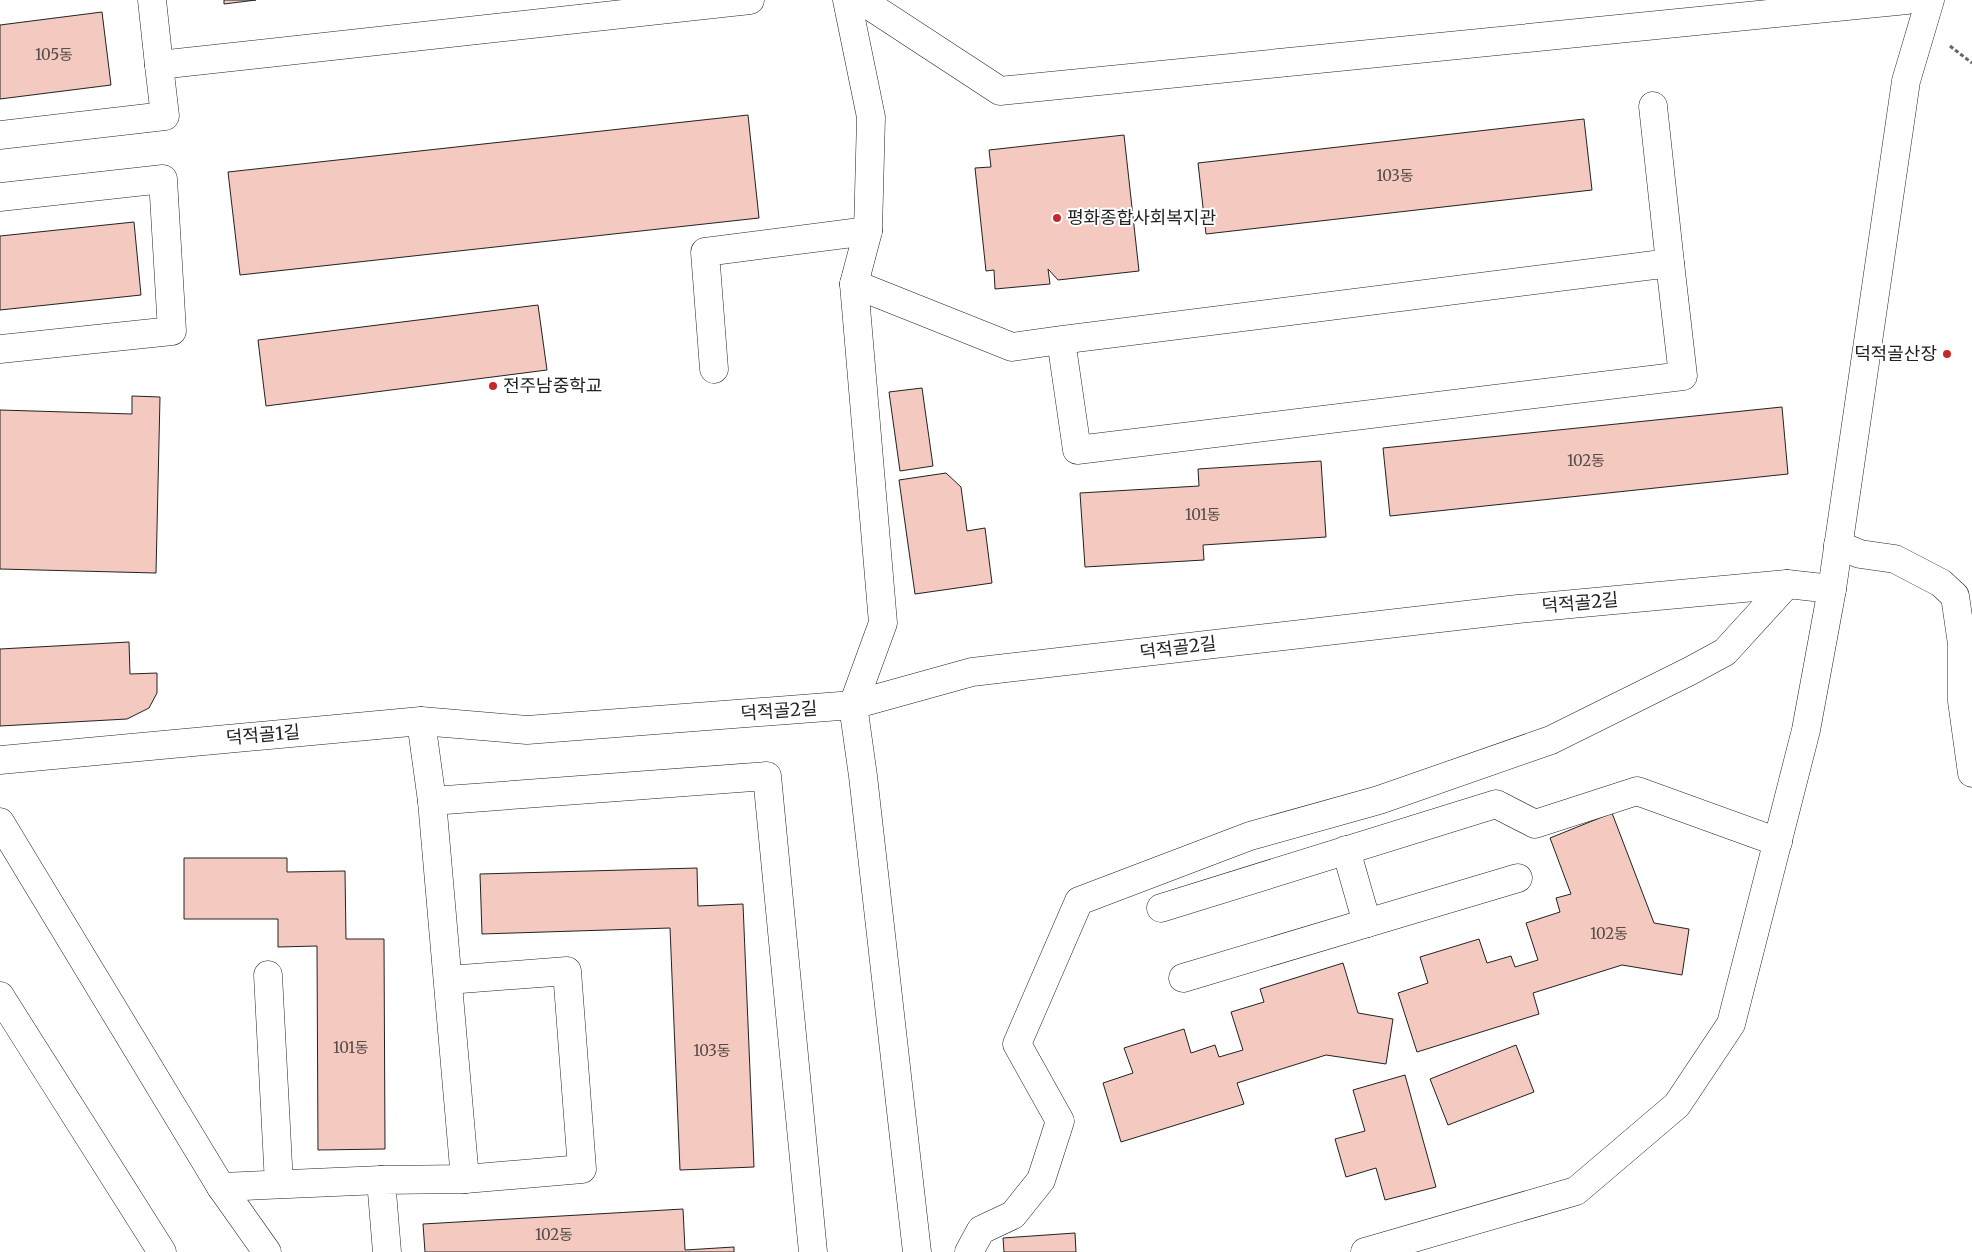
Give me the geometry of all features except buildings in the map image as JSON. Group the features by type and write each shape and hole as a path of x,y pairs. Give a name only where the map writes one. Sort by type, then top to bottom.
{"street":[{"path":"0,135 165,116 152,0"},
{"path":"159,65 750,0"},
{"path":"847,0 872,118 868,231 854,284 883,623 853,705 863,776 917,1252"},
{"path":"861,0 1000,91 1907,0"},
{"path":"1365,1252 1576,1191 1677,1105 1731,1024 1806,730 1832,589 1906,81 1930,0"},
{"path":"1060,340 1077,450 1683,376 1653,106"},
{"path":"0,197 163,179 172,331 0,349"},
{"path":"714,369 705,252 868,231"},
{"path":"854,284 1012,347 1670,263"},
{"path":"1838,545 1860,554 1895,559 1942,583 1955,596 1962,644 1962,702 1972,773"},
{"path":"970,1252 981,1230 1013,1215 1041,1180 1060,1121 1017,1044 1079,901 1250,836 1379,800 1550,740 1690,671 1724,652 1787,584"},
{"name":"덕적골2길","path":"527,730 853,705 972,672 1518,609 1787,584 1832,589"},
{"path":"421,721 432,801 465,1179"},
{"name":"덕적골1길","path":"0,760 421,721 527,730"},
{"path":"432,801 767,776 813,1252"},
{"path":"1160,908 1496,804 1535,824 1637,791 1778,842"},
{"path":"0,822 221,1187 267,1252"},
{"path":"1346,850 1367,923"},
{"path":"1183,978 1518,878"},
{"path":"221,1187 382,1180 465,1179 582,1169 567,971 448,980"},
{"path":"268,975 279,1184"},
{"path":"0,996 162,1252"},
{"path":"382,1180 386,1252"}],"place":[{"name":"평화종합사회복지관","path":"1057,218"},
{"name":"덕적골산장","path":"1947,354"},
{"name":"전주남중학교","path":"493,386"}]}
